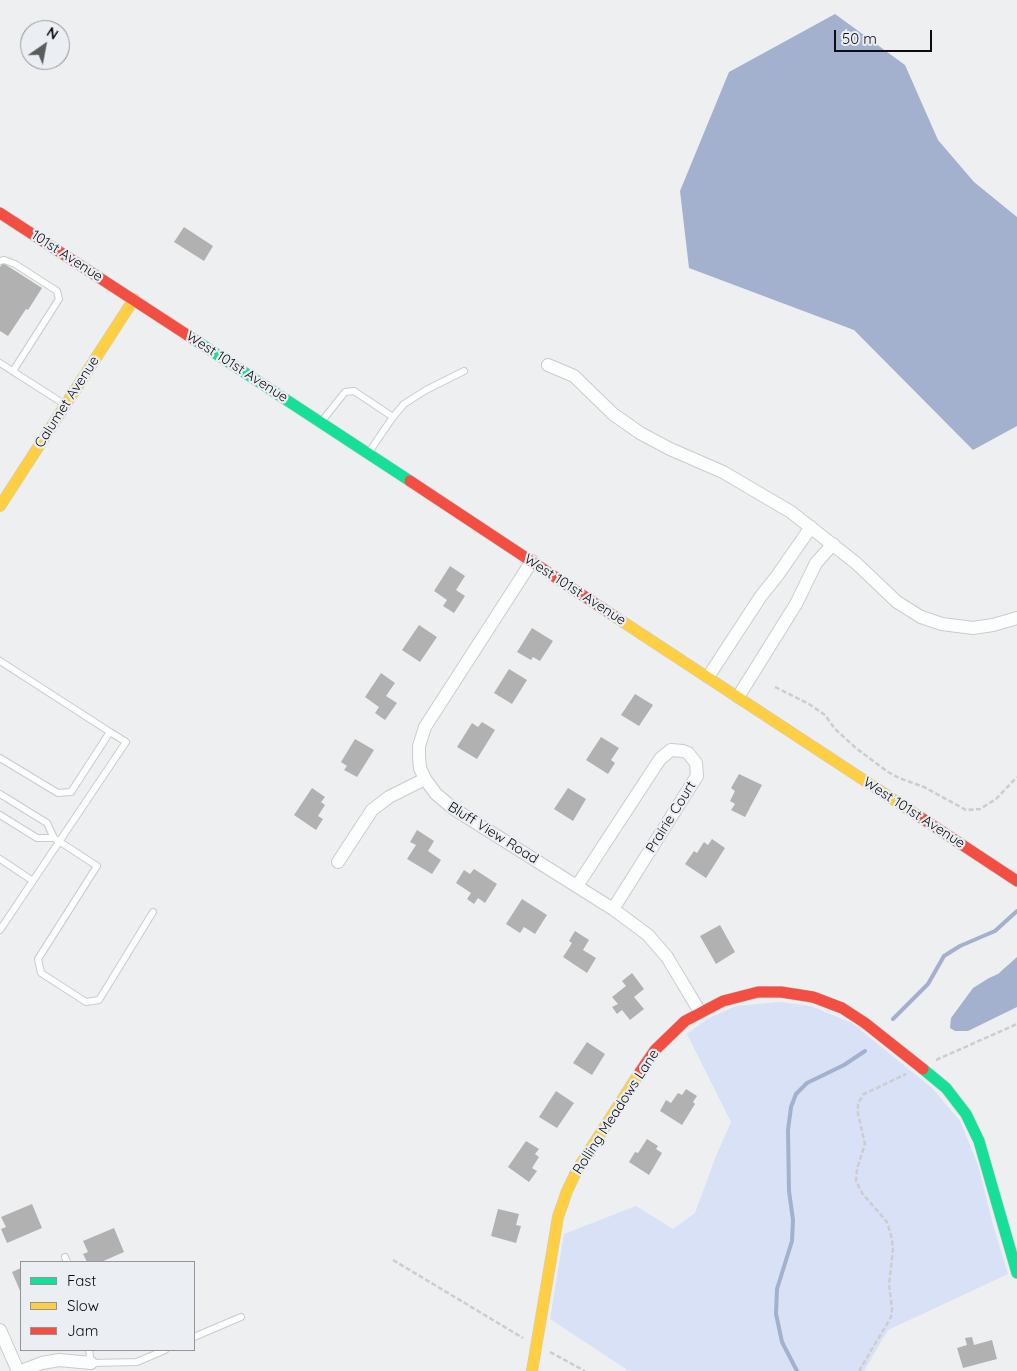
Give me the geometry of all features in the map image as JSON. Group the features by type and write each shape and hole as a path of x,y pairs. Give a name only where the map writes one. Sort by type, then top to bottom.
{"street":[{"name":"101st Avenue","path":"1,214 134,299"},
{"name":"Calumet Avenue","path":"0,506 134,299"},
{"name":"West 101st Avenue","path":"134,299 1017,881"},
{"path":"548,365 574,376 613,414 640,432 745,484 812,527 897,602 931,621 973,628 994,625 1017,618"},
{"path":"708,677 761,596 812,527"},
{"path":"738,697 796,604 816,563 833,544"},
{"name":"Bluff View Road","path":"532,561 425,727 419,751 420,768 425,779 436,794 454,809 614,909 648,935 659,947 682,980 700,1012"},
{"name":"Prairie Court","path":"577,886 660,759 670,750 683,750 688,753 696,763 697,776 614,909"},
{"path":"338,862 372,810 389,797 425,779"},
{"name":"Rolling Meadows Lane","path":"532,1371 558,1217 571,1180 655,1050 674,1030 714,1004 758,992 781,992 813,997 842,1008 865,1023 921,1066 946,1088 966,1114 985,1156 1017,1274"},
{"path":"1004,1226 1017,1222"},
{"path":"0,1330 20,1371 42,1363 59,1360 90,1363"}],"lane":[{"path":"0,261 4,260 14,264 50,286 57,291 59,299 13,371"},
{"path":"0,363 65,405"},
{"path":"368,453 404,404 464,370"},
{"path":"321,422 345,392 354,391 393,417"},
{"path":"0,661 126,742 57,840 33,881 0,930"},
{"path":"1,760 58,793 71,792 110,732"},
{"path":"0,794 47,823 57,840 97,866 38,960 41,973 86,1002 99,1000 153,912"},
{"path":"0,815 37,838 57,840"},
{"path":"0,859 33,881"},
{"path":"195,1337 241,1317"},
{"path":"89,1351 90,1363 138,1362 163,1351"}],"path":[{"path":"775,687 810,704 825,715 836,729 857,749 888,772 924,787 966,810 980,809 996,799 1017,777"},
{"path":"859,1371 891,1317 892,1309 889,1287 893,1250 892,1238 887,1222 862,1193 856,1181 857,1169 865,1144 858,1114 858,1103 864,1094 921,1066 1017,1024"},
{"path":"393,1260 497,1324 585,1371"}],"shaded area":[{"path":"835,14 905,65 938,140 974,182 1017,217 1017,426 973,450 854,330 689,268 680,191 729,72"},
{"path":"1017,957 1017,1007 968,1031 955,1031 950,1028 951,1018 973,988 998,974"},
{"path":"780,1002 811,1006 852,1023 932,1088 960,1121 978,1165 1008,1274 888,1330 864,1371 629,1371 550,1319 564,1234 636,1206 673,1229 695,1213 731,1122 687,1034 707,1019 736,1006"}],"building":[{"path":"184,227 213,246 204,261 174,242"},
{"path":"3,263 42,288 8,336 0,331 0,267"},
{"path":"450,566 465,576 456,590 465,596 454,613 443,606 447,600 434,591"},
{"path":"419,625 437,637 420,662 402,650"},
{"path":"532,628 553,641 540,661 533,657 531,660 517,652"},
{"path":"509,669 527,680 512,704 494,693"},
{"path":"381,673 395,683 386,696 397,703 385,720 375,713 379,707 365,697"},
{"path":"635,694 653,705 639,726 621,715"},
{"path":"482,722 495,730 477,759 457,747 472,723 478,727"},
{"path":"601,737 619,748 611,760 615,763 608,774 586,760"},
{"path":"355,739 374,750 357,777 344,770 347,766 341,762"},
{"path":"739,774 762,785 745,817 731,810 735,804 730,801 735,791 731,788"},
{"path":"312,788 325,797 321,802 325,805 318,816 323,819 316,830 294,815"},
{"path":"568,788 586,799 573,821 554,809"},
{"path":"417,830 434,841 428,851 441,860 432,874 407,859 416,845 410,842"},
{"path":"712,839 725,848 706,878 685,864 694,851 697,853 704,842 708,845"},
{"path":"474,869 497,884 485,903 478,898 474,904 467,899 471,893 456,883 464,870 470,874"},
{"path":"522,899 547,915 535,934 524,927 520,933 506,924"},
{"path":"720,925 735,952 716,964 700,936"},
{"path":"575,931 589,940 583,950 596,958 587,973 563,957 572,943 569,941"},
{"path":"632,973 644,989 634,997 644,1009 630,1020 622,1010 617,1014 612,1007 618,1004 612,997 626,986 622,981"},
{"path":"587,1042 605,1054 592,1075 573,1063"},
{"path":"686,1089 697,1096 693,1102 695,1104 682,1125 660,1111 666,1100 671,1103 678,1093 682,1095"},
{"path":"556,1091 574,1103 557,1128 539,1117"},
{"path":"647,1139 658,1146 656,1149 662,1153 649,1175 629,1162 635,1152 638,1153"},
{"path":"526,1141 539,1149 535,1154 539,1157 532,1168 537,1171 529,1182 508,1167"},
{"path":"32,1204 42,1228 7,1243 1,1229 6,1227 1,1217"},
{"path":"498,1209 519,1214 516,1225 521,1226 516,1243 491,1236"},
{"path":"114,1228 124,1252 103,1261 86,1261 83,1254 88,1252 83,1241"},
{"path":"20,1268 20,1291 12,1272"},
{"path":"972,1337 974,1345 992,1340 997,1359 963,1368 957,1348 967,1345 965,1338"}],"waterway":[{"path":"893,1019 928,984 944,956 960,946 995,931 1017,911"},
{"path":"797,1371 782,1342 776,1314 777,1289 792,1241 793,1220 789,1191 788,1130 791,1107 796,1094 807,1083 844,1065 865,1051"}],"traffic: fast":[{"path":"195,340 410,481"},
{"path":"923,1069 946,1088 966,1114 979,1141 1017,1273"}],"traffic: slow":[{"path":"0,506 134,299"},
{"path":"614,616 920,817"},
{"path":"532,1371 558,1217 567,1191 577,1170 640,1072"}],"traffic: jam":[{"path":"0,213 195,340"},
{"path":"410,481 614,616"},
{"path":"920,817 1017,881"},
{"path":"640,1072 655,1050 685,1021 723,1001 758,992 781,992 813,997 842,1008 865,1023 923,1069"}]}
